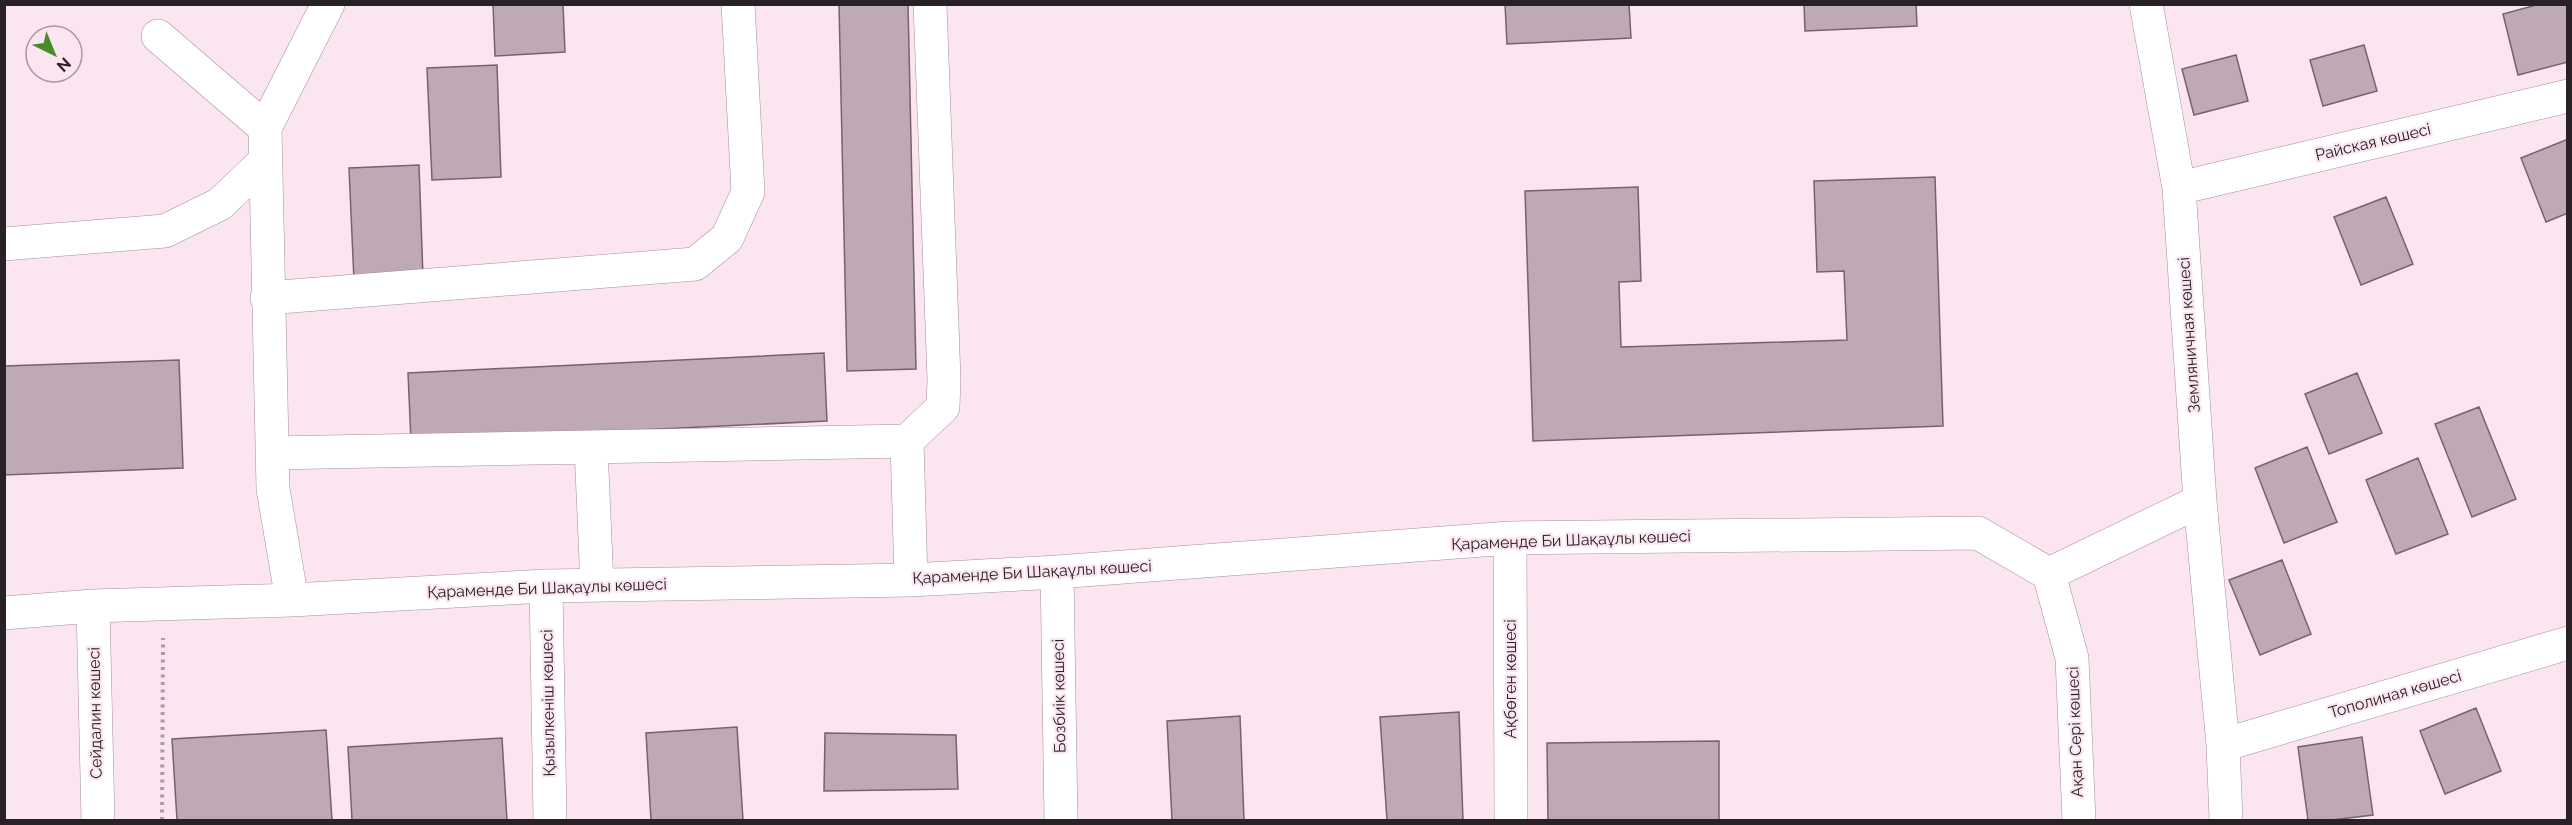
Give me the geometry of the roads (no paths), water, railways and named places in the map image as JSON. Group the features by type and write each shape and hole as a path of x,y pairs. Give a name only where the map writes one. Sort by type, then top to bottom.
{"street":[{"path":"292,600 273,489 265,128 328,4"},
{"path":"267,298 695,264 727,238 748,192 738,4"},
{"path":"272,453 907,441 943,407 945,379 930,4"},
{"name":"Земляничная көшесі","path":"2146,4 2179,188 2200,501 2223,745 2226,820"},
{"path":"158,36 265,128"},
{"name":"Райская көшесі","path":"2179,188 2568,96"},
{"path":"4,244 165,231 220,204 265,161"},
{"path":"907,441 911,580"},
{"path":"591,447 597,585"},
{"path":"2049,574 2200,501"},
{"name":"Қараменде Би Шақаұлы көшесі","path":"4,613 93,606 292,600 546,586 911,580 1057,572 1510,538 1977,534 2049,574"},
{"name":"Ақбөген көшесі","path":"1510,538 1511,820"},
{"name":"Бозбиік көшесі","path":"1057,572 1061,820"},
{"name":"Ақан Сері көшесі","path":"2049,574 2072,658 2079,820"},
{"name":"Қызылкеніш көшесі","path":"546,586 550,820"},
{"name":"Сейдалин көшесі","path":"93,606 98,820"},
{"name":"Тополиная көшесі","path":"2223,745 2568,643"}]}
